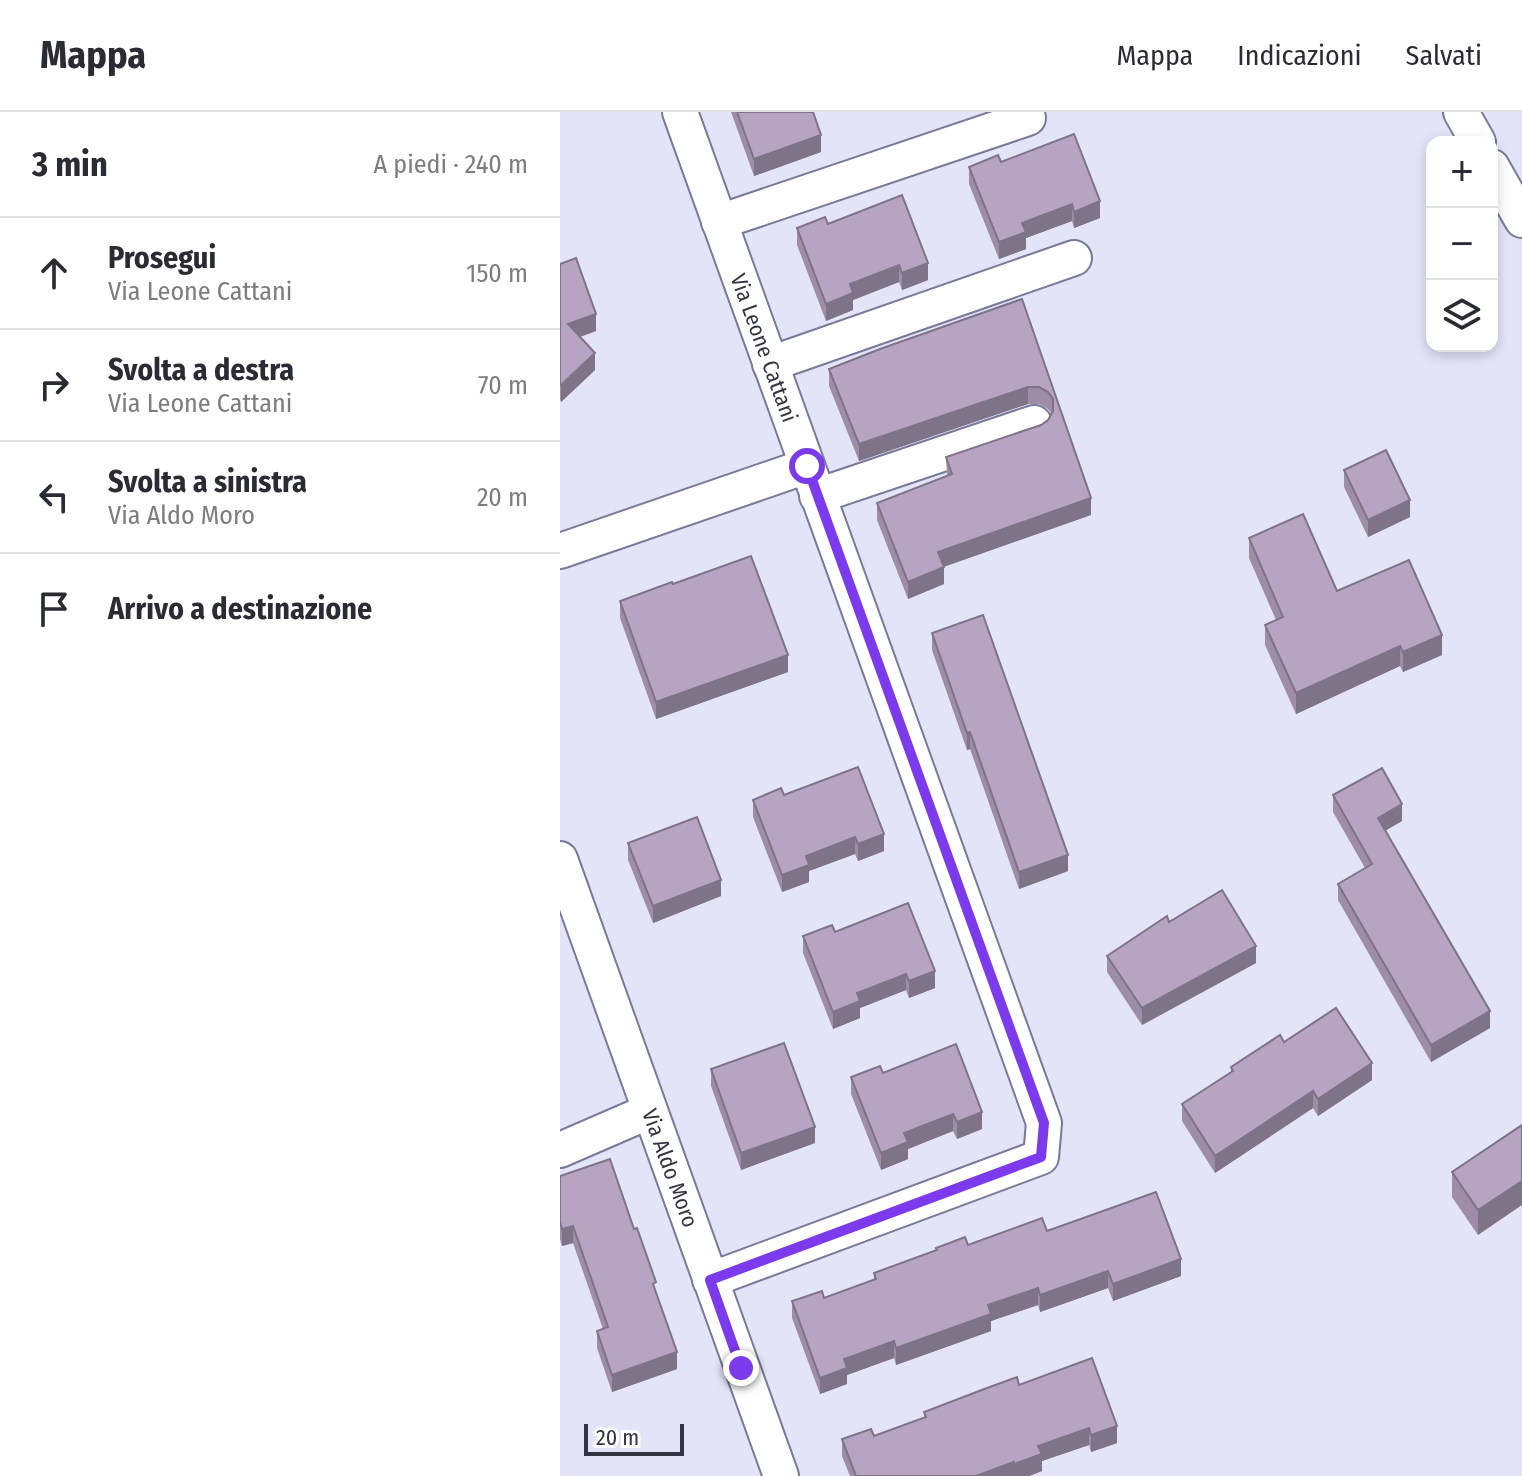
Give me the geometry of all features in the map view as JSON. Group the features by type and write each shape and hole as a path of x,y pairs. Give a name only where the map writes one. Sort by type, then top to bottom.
{"street":[{"name":"Via Leone Cattani","path":"680,112 1044,1123 1041,1157 710,1280"},
{"path":"1461,112 1475,136"},
{"path":"719,222 1028,118"},
{"path":"1498,178 1522,220"},
{"path":"770,364 1074,258"},
{"path":"560,551 1034,423"},
{"name":"Via Aldo Moro","path":"560,859 781,1476"},
{"path":"560,1150 650,1111"}],"building":[{"path":"737,112 813,112 821,135 754,159"},
{"path":"1074,134 1100,201 1074,212 1072,204 1022,223 1026,232 999,242 969,167 998,155 1001,162"},
{"path":"902,195 928,263 902,273 899,265 850,284 853,293 826,304 797,228 825,217 828,224"},
{"path":"576,258 596,314 568,324 595,353 561,385 560,264"},
{"path":"1022,299 1091,498 938,552 944,567 908,582 877,503 952,474 946,457 1041,425 1053,411 1053,399 1039,387 1028,387 859,444 829,369"},
{"path":"1386,450 1410,500 1368,520 1344,470"},
{"path":"1303,514 1337,591 1409,560 1442,635 1403,652 1400,646 1296,693 1265,625 1283,617 1249,538"},
{"path":"751,556 788,655 656,702 620,601"},
{"path":"983,615 1068,855 1019,872 932,633"},
{"path":"858,767 884,834 858,844 855,837 806,856 809,865 782,875 753,800 781,788 784,795"},
{"path":"1382,768 1402,804 1378,818 1490,1011 1431,1045 1338,884 1372,864 1333,795"},
{"path":"697,817 721,880 653,906 628,843"},
{"path":"1222,890 1256,946 1142,1008 1107,956 1167,916 1169,922"},
{"path":"908,903 935,971 909,981 906,974 857,993 860,1001 833,1012 803,936 832,925 835,932"},
{"path":"1336,1008 1372,1063 1318,1099 1313,1091 1215,1156 1182,1104 1280,1035 1284,1042"},
{"path":"784,1043 815,1127 741,1153 711,1069"},
{"path":"956,1044 982,1112 957,1122 953,1114 904,1133 908,1142 881,1153 851,1077 880,1066 883,1073"},
{"path":"1522,1125 1522,1181 1478,1210 1452,1172"},
{"path":"610,1159 656,1282 653,1284 677,1352 612,1375 597,1331 608,1327 573,1226 562,1229 560,1222 560,1176"},
{"path":"1156,1192 1181,1259 1113,1284 1108,1271 1040,1295 1038,1288 988,1305 991,1314 896,1348 894,1341 844,1359 847,1368 820,1378 792,1301 822,1291 824,1298 876,1279 874,1273 965,1237 968,1245 1042,1218 1047,1231"},
{"path":"1092,1358 1117,1426 1091,1435 1089,1428 1038,1446 1042,1454 976,1476 856,1476 842,1439 871,1429 874,1436 926,1417 924,1412 1017,1377 1019,1385"}],"route":[{"path":"741,1368 710,1280 1041,1157 1044,1123 807,466"}]}
